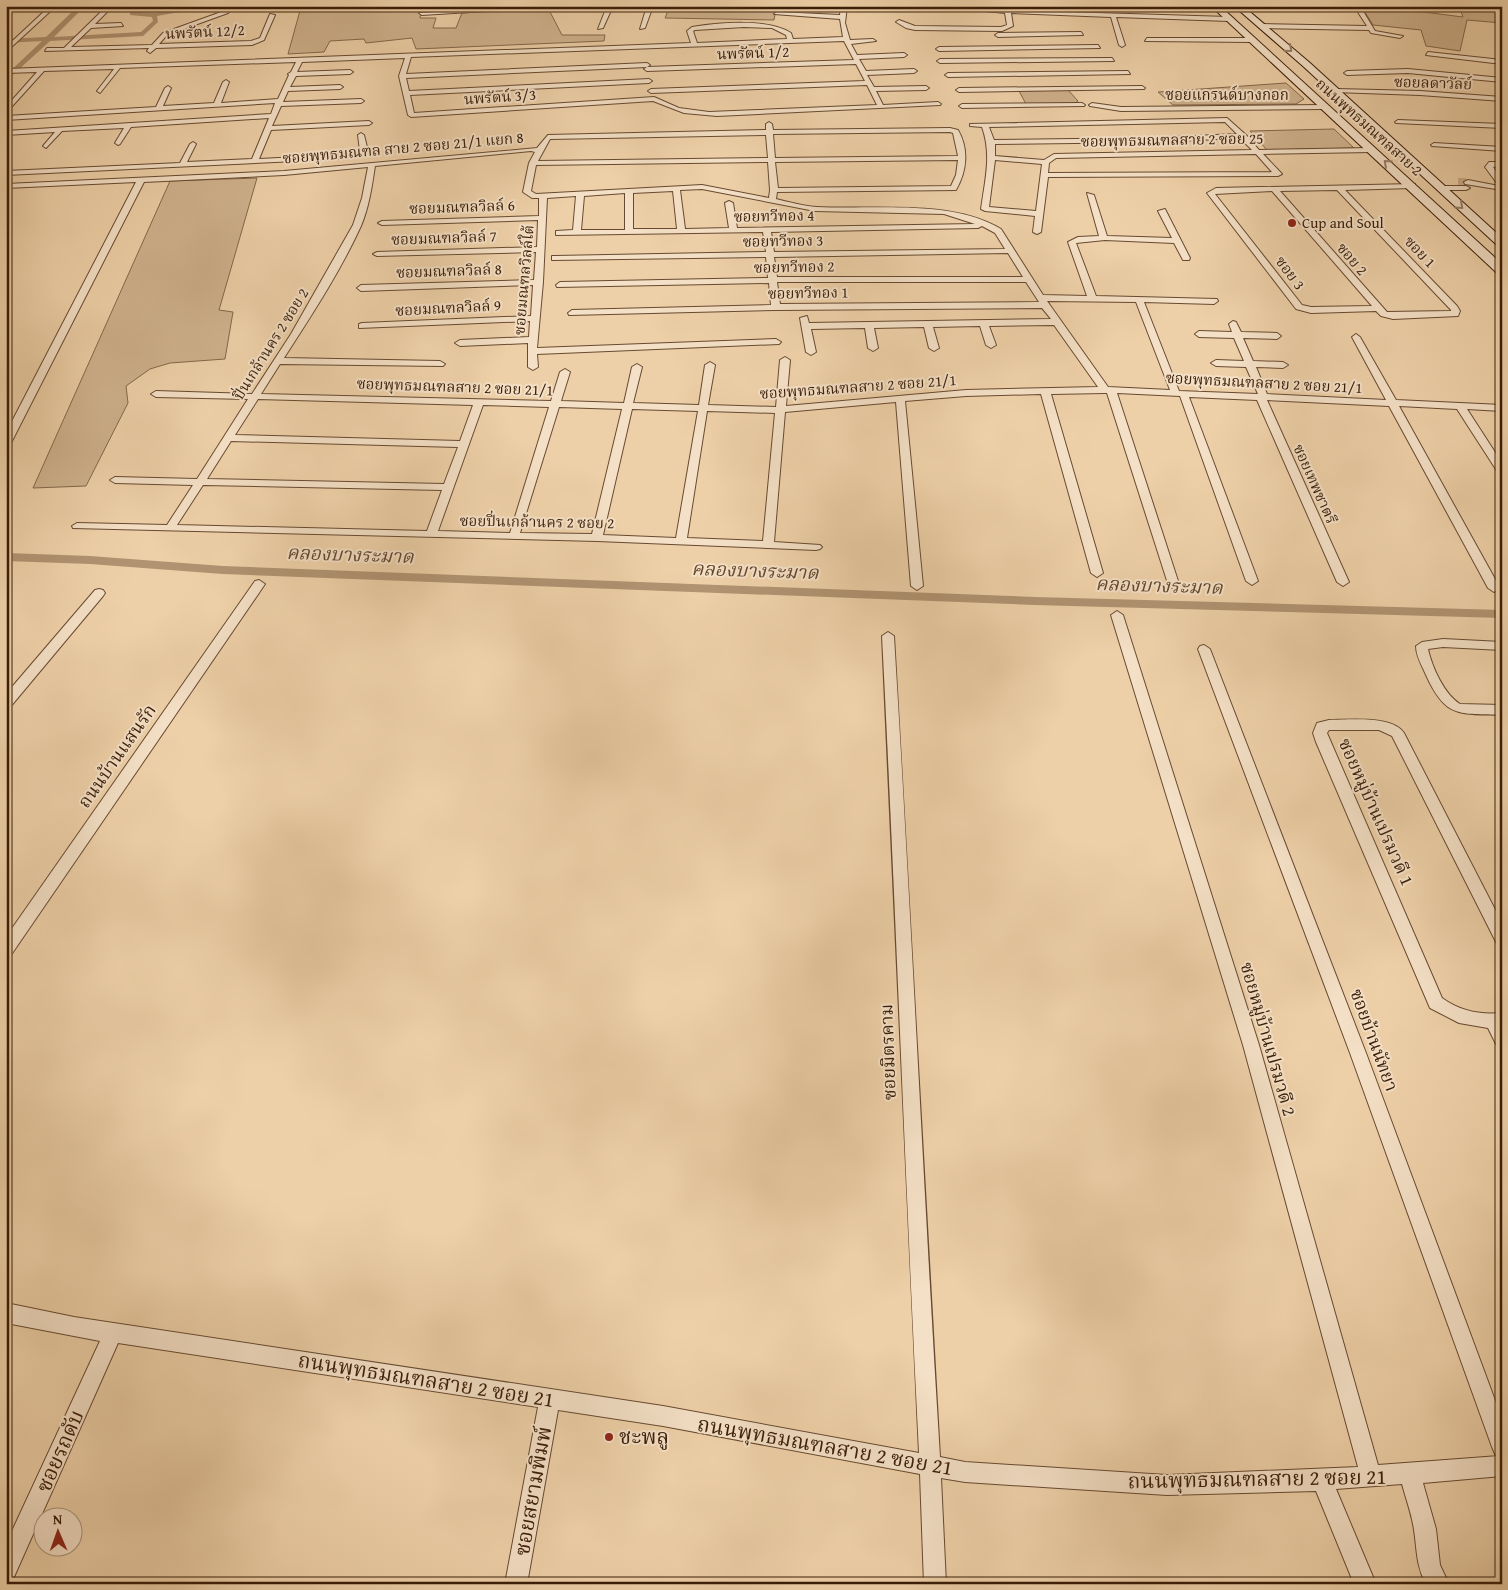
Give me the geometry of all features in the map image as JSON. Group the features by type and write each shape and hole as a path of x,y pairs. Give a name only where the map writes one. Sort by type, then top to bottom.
{"main road":[{"name":"ถนนพุทธมณฑลสาย 2","path":"1215,6 1323,107 1412,186 1502,272"},
{"name":"ถนนพุทธมณฑลสาย 2","path":"1238,6 1351,103 1502,244"},
{"path":"1323,107 1327,104 1351,103"},
{"path":"1461,232 1471,237 1482,238 1488,236 1487,230"}],"street":[{"path":"6,50 53,6"},
{"path":"65,50 110,6"},
{"path":"140,66 164,34 226,12 234,6"},
{"path":"600,28 610,6"},
{"path":"642,28 650,6"},
{"path":"844,6 843,28 847,40 881,107"},
{"path":"939,6 1113,16 1229,19"},
{"path":"1357,6 1370,28 1376,33 1400,36"},
{"path":"422,13 509,8 568,8"},
{"path":"899,22 916,31 1008,28 1010,26 1008,11"},
{"path":"777,14 843,17"},
{"name":"นพรัตน์ 12/2","path":"153,47 245,44 261,40 272,15"},
{"path":"1113,16 1122,45"},
{"path":"90,26 121,25"},
{"path":"694,44 690,31 694,28 760,26 783,29 789,34 790,41"},
{"path":"1261,26 1370,28"},
{"path":"1039,34 1082,103"},
{"path":"992,35 1082,34"},
{"path":"1147,40 1251,40"},
{"path":"7,70 300,60 330,55 388,56 635,44 644,46 790,41 873,41"},
{"path":"644,46 649,81 654,99 678,110 697,114 938,104"},
{"path":"47,50 153,47"},
{"path":"388,56 390,47"},
{"path":"939,48 1098,47"},
{"path":"1428,54 1501,64"},
{"path":"402,76 409,55"},
{"name":"นพรัตน์ 1/2","path":"402,76 857,60 904,55"},
{"path":"255,161 291,74 300,60"},
{"path":"940,62 1112,60"},
{"path":"100,91 118,67"},
{"path":"6,111 43,70"},
{"path":"864,72 914,71"},
{"path":"1347,73 1408,71 1502,80"},
{"path":"291,74 350,72"},
{"path":"948,75 1128,73"},
{"name":"นพรัตน์ 3/3","path":"402,76 412,119 654,99"},
{"path":"407,93 649,81"},
{"path":"217,105 226,82"},
{"path":"285,89 340,86"},
{"path":"651,90 870,86 926,88"},
{"path":"159,108 168,88"},
{"path":"959,90 1142,88"},
{"name":"ซอยลดาวัลย์","path":"1336,92 1366,97 1502,103"},
{"name":"ซอยลดาวัลย์","path":"1366,97 1420,93 1502,98"},
{"path":"6,118 279,102 361,101"},
{"name":"ซอยแกรนด์บางกอก","path":"962,106 1089,102 1092,105 1121,109 1130,107 1323,107"},
{"path":"6,134 273,116"},
{"path":"972,125 1222,119 1230,121 1288,184"},
{"path":"268,128 369,122"},
{"path":"1398,122 1502,126"},
{"path":"769,123 774,190 772,201"},
{"path":"1040,124 1048,142"},
{"path":"118,143 129,125"},
{"path":"982,218 992,158 991,142 985,125"},
{"path":"46,146 60,130"},
{"path":"538,150 546,138 556,136 953,130 958,132 962,158 955,187 774,190"},
{"path":"6,173 358,155 364,151 360,135"},
{"path":"991,142 1138,141 1244,136"},
{"path":"182,164 193,144"},
{"path":"1434,145 1502,149"},
{"name":"ซอยพุทธมณฑล สาย 2 ซอย 21/1 แยก 8","path":"6,186 284,173 487,152 538,150 533,163 527,192 531,196 543,196"},
{"name":"ซอยพุทธมณฑลสาย 2 ซอย 25","path":"1046,162 1050,158 1062,155 1372,150"},
{"path":"533,163 962,158"},
{"path":"992,158 1046,162 1037,232"},
{"name":"ปิ่นเกล้านคร 2 ซอย 2","path":"170,528 256,396 338,261 357,226 366,198 372,164"},
{"path":"1501,187 1489,167 1492,164 1502,164"},
{"path":"1044,175 1174,176 1278,174"},
{"path":"6,443 140,180"},
{"path":"1437,185 1458,182"},
{"path":"1437,185 1501,187"},
{"path":"1274,189 1412,186"},
{"path":"543,196 702,187 824,210 945,212 990,226 998,231 1044,302 1108,391 1173,584"},
{"path":"1474,188 1501,187"},
{"path":"676,188 681,231"},
{"name":"ซอย 1","path":"1339,188 1456,312 1389,316 1377,308"},
{"name":"ซอย 3","path":"1274,189 1216,190 1212,194 1299,307 1311,310 1377,308"},
{"name":"ซอย 2","path":"1274,189 1377,308"},
{"path":"629,192 629,232"},
{"path":"577,233 580,195"},
{"path":"1090,195 1104,238"},
{"name":"ซอยมณฑลวิลล์ใต้","path":"533,367 532,351 539,282 543,196"},
{"path":"729,203 733,230"},
{"path":"985,209 1038,214"},
{"path":"1162,211 1186,258"},
{"name":"ซอยมณฑลวิลล์ 6","path":"382,224 543,218"},
{"name":"ซอยทวีทอง 4","path":"559,233 990,226"},
{"path":"767,230 776,307"},
{"path":"1093,300 1072,242 1080,238 1177,241"},
{"name":"ซอยมณฑลวิลล์ 7","path":"377,254 541,249"},
{"name":"ซอยทวีทอง 3","path":"555,258 1011,251"},
{"name":"ซอยทวีทอง 2","path":"560,286 773,280 1029,279"},
{"name":"ซอยมณฑลวิลล์ 8","path":"361,288 539,282"},
{"name":"ซอยทวีทอง 1","path":"572,313 1093,300 1214,301"},
{"path":"1139,300 1180,394 1252,580"},
{"name":"ซอยมณฑลวิลล์ 9","path":"362,326 535,318"},
{"path":"811,352 805,322 869,325 1058,322"},
{"path":"984,323 991,345"},
{"path":"928,324 934,348"},
{"name":"ซอยเทพชาตรี","path":"1232,324 1262,398 1343,582"},
{"path":"869,325 873,348"},
{"path":"1199,334 1277,336"},
{"path":"1356,337 1494,588"},
{"path":"460,344 533,340"},
{"path":"532,351 776,342"},
{"path":"768,545 785,360"},
{"path":"278,361 440,364"},
{"path":"1216,363 1283,365"},
{"path":"681,541 701,408 710,365"},
{"path":"597,538 637,367"},
{"path":"514,536 565,372"},
{"path":"1045,391 1097,573"},
{"name":"ซอยพุทธมณฑลสาย 2 ซอย 21/1","path":"156,394 779,410 900,398 992,392 1108,391 1502,408"},
{"path":"900,398 917,586"},
{"path":"431,534 479,402"},
{"path":"1461,407 1502,471"},
{"path":"227,438 463,444"},
{"path":"115,480 447,487"},
{"name":"ซอยปิ่นเกล้านคร 2 ซอย 2","path":"78,526 597,538 816,546"},
{"name":"ถนนบ้านแสนรัก","path":"6,950 259,584"},
{"path":"6,703 99,593"},
{"name":"ซอยหมู่บ้านเปรมวดี 2","path":"1117,616 1250,1045 1371,1477"},
{"name":"ซอยมิตรคาม","path":"888,636 903,904 914,1207 930,1465 935,1584"},
{"path":"1502,646 1443,643 1422,646 1422,651 1444,696 1452,706 1458,708 1502,710"},
{"name":"ซอยบ้านนัทยา","path":"1204,649 1361,1063 1502,1447"},
{"name":"ซอยหมู่บ้านเปรมวดี 1","path":"1502,939 1396,733 1387,727 1381,726 1322,726 1320,733 1323,742 1436,1003 1445,1011 1456,1015 1497,1021 1502,1039"},
{"name":"ถนนพุทธมณฑลสาย 2 ซอย 21","path":"6,1313 113,1333 662,1416 965,1472 1167,1485 1322,1480 1410,1475 1502,1466"},
{"name":"ซอยรถดับ","path":"6,1569 113,1333"},
{"name":"ซอยสยามพิมพ์","path":"516,1584 550,1399"},
{"path":"1410,1475 1425,1529 1429,1568 1438,1584"},
{"path":"1322,1480 1365,1584"}],"shaded area":[{"path":"253,6 460,6 460,9 421,11 420,18 436,18 433,28 456,28 462,13 548,8 562,35 605,35 604,41 416,49 412,38 366,43 364,39 330,41 324,52 288,54 301,7 250,11"},
{"path":"670,6 800,6 800,9 776,9 774,20 665,18"},
{"path":"1361,6 1376,6 1463,17 1459,6 1502,6 1502,23 1467,20 1460,51 1426,46 1421,30 1373,25"},
{"path":"1286,83 1304,99 1296,104 1173,105 1158,92"},
{"path":"1068,90 1078,101 1075,103 1026,104 1019,91"},
{"path":"1334,129 1354,148 1267,150 1250,131"},
{"path":"257,178 219,310 233,312 225,359 170,363 150,369 126,386 128,403 86,486 33,488 170,181"}],"waterway":[{"path":"6,14 16,6"},
{"path":"48,39 82,6"},
{"path":"142,6 132,14 154,15"},
{"path":"154,15 193,9"},
{"path":"48,39 143,34 156,21 154,15"},
{"path":"6,41 48,39"},
{"path":"6,79 48,39"},
{"name":"คลองบางระมาด","path":"6,557 90,560 223,570 1035,601 1502,614"}],"tunnel":[{"path":"1458,182 1468,182"}],"place":[{"name":"Cup and Soul","path":"1292,223"},
{"name":"ชะพลู","path":"609,1437"}]}
